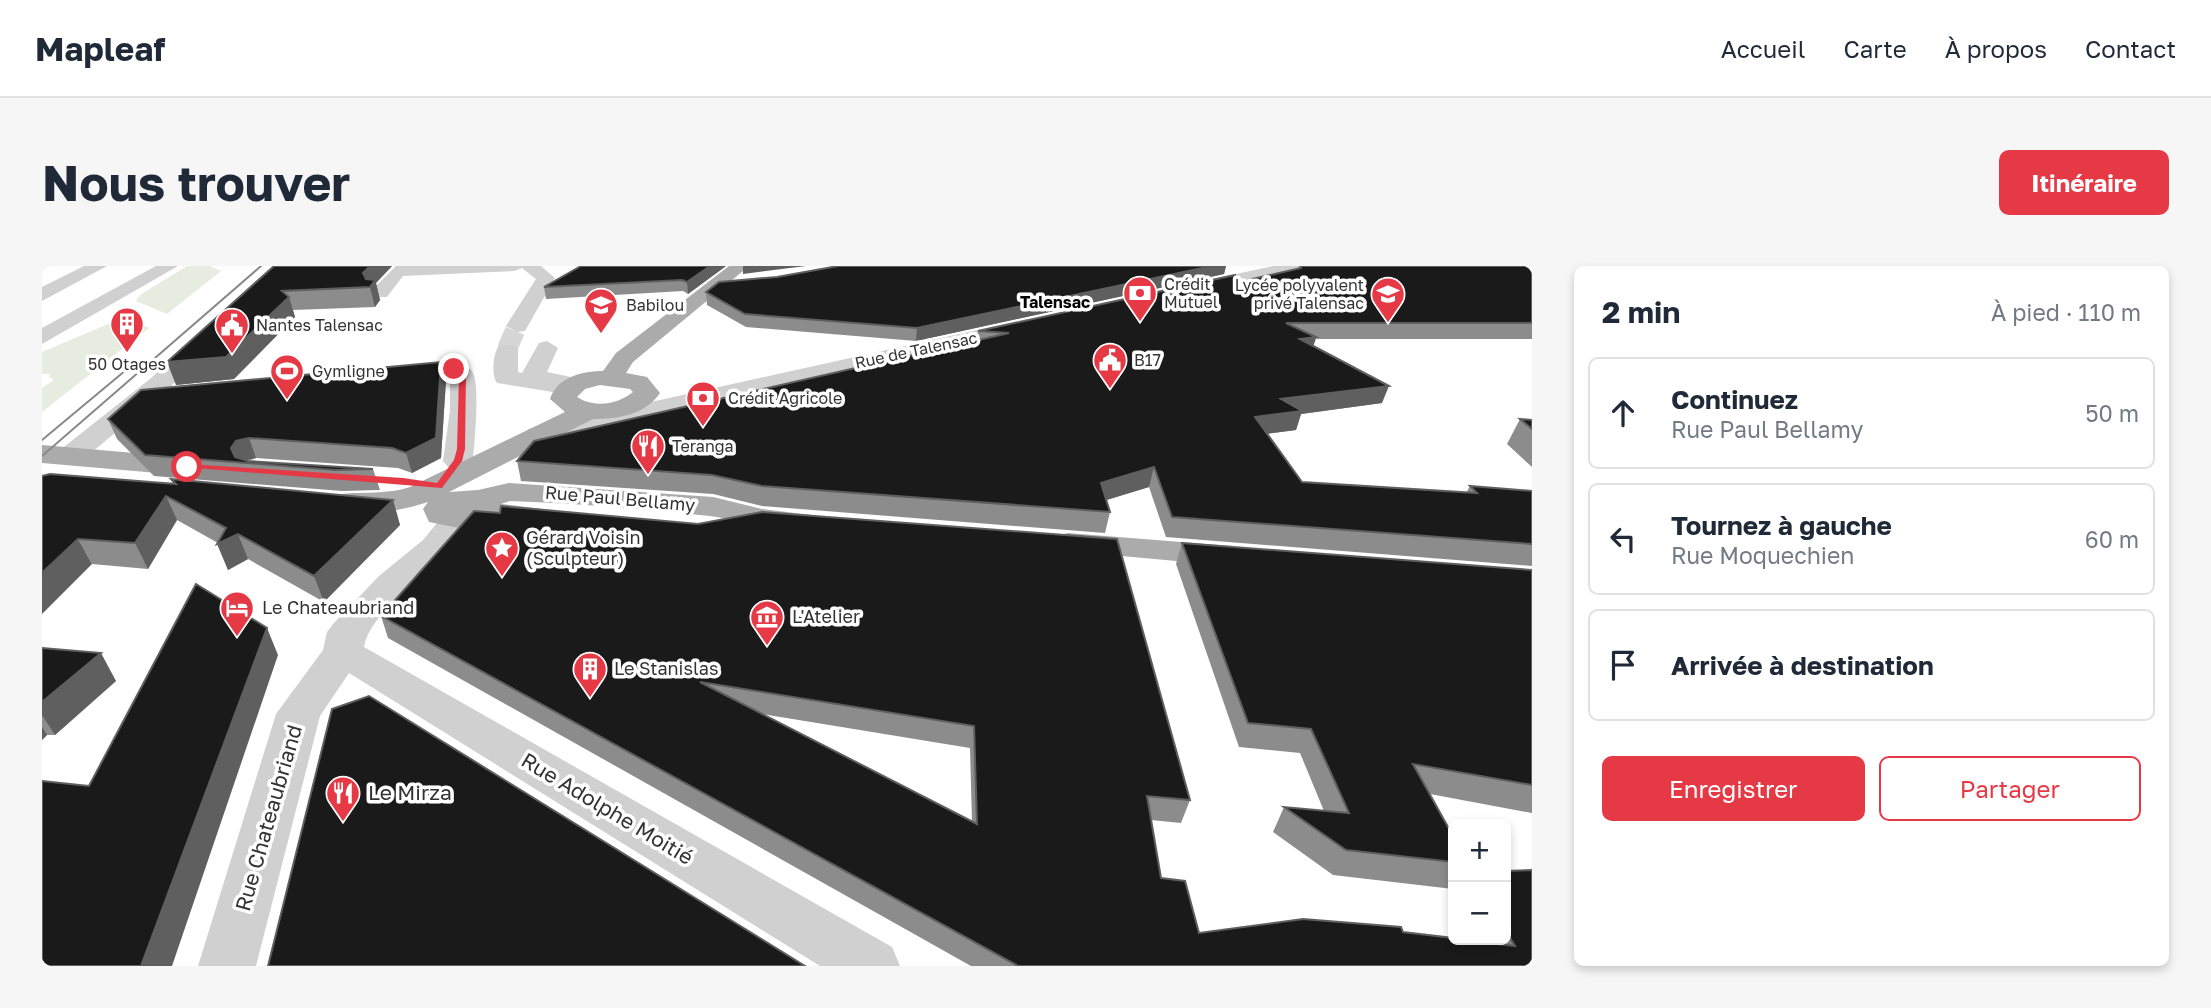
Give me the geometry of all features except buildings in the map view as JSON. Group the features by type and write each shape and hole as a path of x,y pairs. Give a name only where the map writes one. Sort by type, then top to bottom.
{"main road":[{"path":"611,377 624,358 740,266"},
{"path":"459,506 458,461 570,388 611,377 638,382 647,388 644,405"},
{"path":"570,388 572,406 590,410"},
{"name":"Rue de Talensac","path":"459,506 538,435 590,410 644,405"},
{"path":"54,470 217,480"},
{"name":"Rue Paul Bellamy","path":"323,489 396,502 700,531 762,519 831,524"},
{"path":"1038,541 1268,558"}],"street":[{"path":"42,295 98,266"},
{"path":"42,318 133,266"},
{"path":"42,337 169,266"},
{"path":"54,470 159,384 285,266"},
{"path":"380,293 398,271 514,266"},
{"path":"517,326 531,299 541,291 546,278 529,266"},
{"path":"1164,295 1299,266"},
{"path":"714,287 752,284"},
{"name":"Rue de Talensac","path":"538,435 644,405 1044,321"},
{"path":"547,348 532,376 570,388"},
{"path":"508,350 506,378 570,388"},
{"path":"364,377 444,368 461,373 463,411 458,461"},
{"path":"138,399 178,397"},
{"name":"Rue Chateaubriand","path":"227,966 298,714 343,652 347,632 398,578 435,547 459,506"},
{"name":"Rue Adolphe Moitié","path":"343,652 871,966"}],"shaded area":[{"path":"187,266 210,266 221,271 167,314 136,301 140,295"},
{"path":"125,317 149,328 42,412 42,388 54,380 49,377 50,374 42,374 42,352"}],"tunnel":[{"path":"507,349 517,326"}],"tram line":[{"path":"42,456 261,266"},
{"path":"42,440 126,370"}],"place":[{"name":"Crédit Mutuel","path":"1140,323"},
{"name":"Lycée polyvalent privé Talensac","path":"1388,324"},
{"name":"Babilou","path":"601,335"},
{"name":"50 Otages","path":"127,354"},
{"name":"Nantes Talensac","path":"232,355"},
{"name":"B17","path":"1110,390"},
{"name":"Gymligne","path":"287,401"},
{"name":"Crédit Agricole","path":"703,428"},
{"name":"Teranga","path":"648,476"},
{"name":"Gérard Voisin (Sculpteur)","path":"502,578"},
{"name":"Le Chateaubriand","path":"237,638"},
{"name":"L'Atelier","path":"767,647"},
{"name":"Le Stanislas","path":"590,699"},
{"name":"Le Mirza","path":"343,823"}],"district":[{"name":"Talensac","path":"1055,302"}],"route":[{"path":"187,467 403,481 439,486 458,461 461,449 462,374 454,369"}]}
